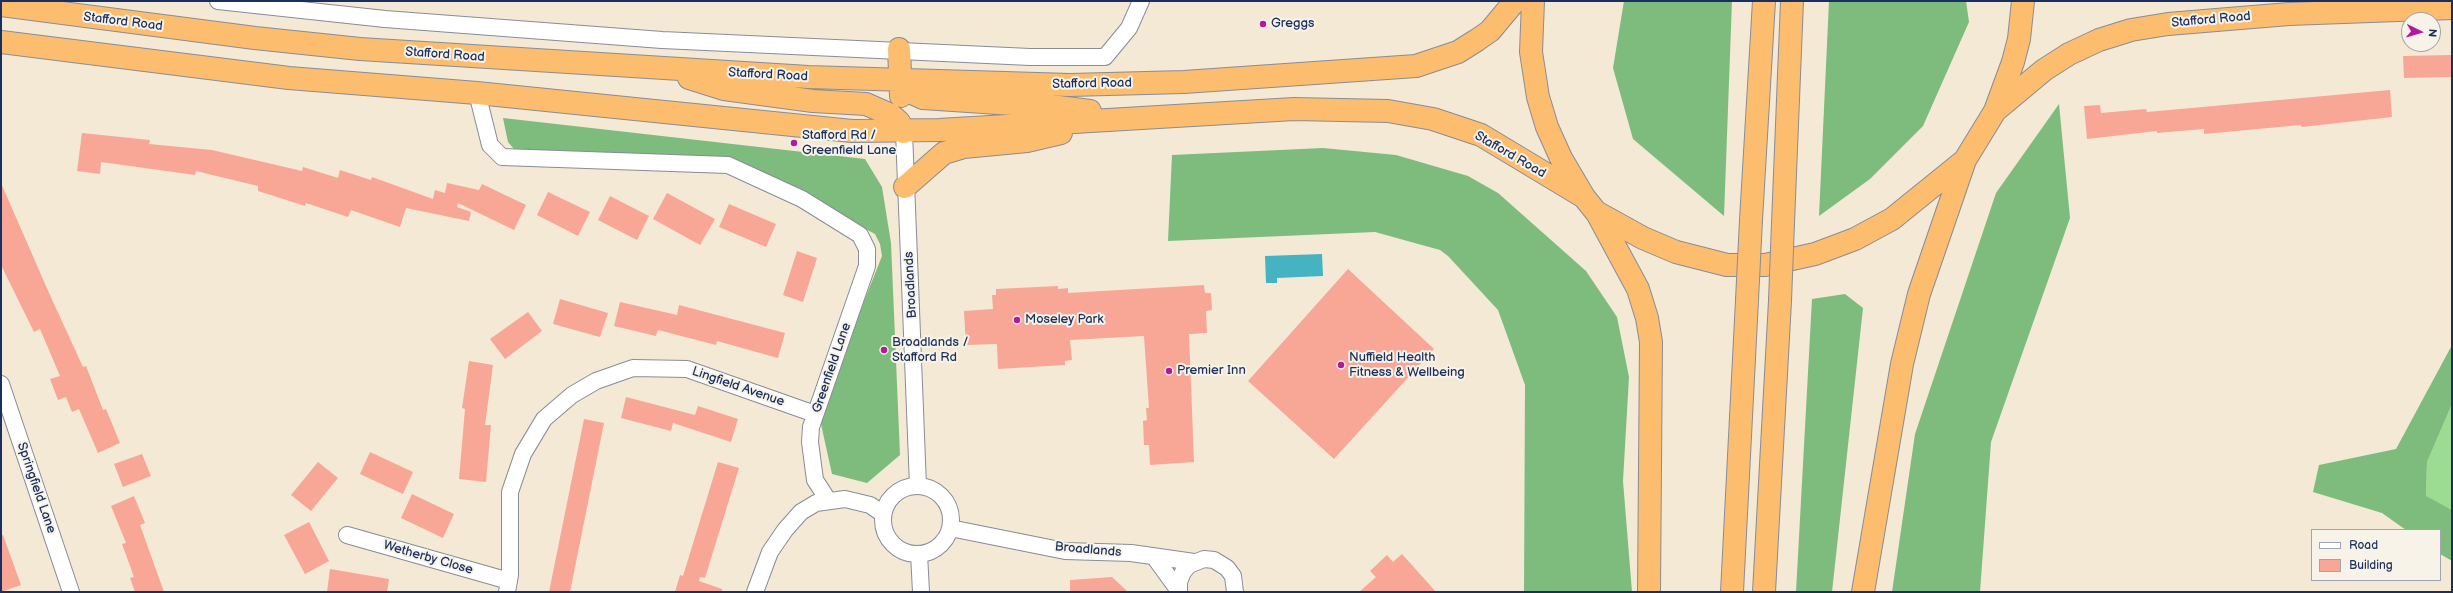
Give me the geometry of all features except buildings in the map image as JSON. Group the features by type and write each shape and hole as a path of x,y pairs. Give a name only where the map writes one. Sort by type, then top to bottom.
{"highway":[{"name":"Stafford Road","path":"1,5 255,38 360,49 901,82 1119,85 1416,66 1458,52 1477,40 1490,31 1515,1"},
{"path":"1533,1 1531,52 1538,97 1547,127 1561,158 1638,289 1647,318 1651,342 1649,592"},
{"path":"1732,592 1764,1"},
{"path":"1764,592 1780,301 1792,1"},
{"path":"1863,592 1902,364 1919,294 1965,160 1995,111 2015,54 2023,1"},
{"name":"Stafford Road","path":"1995,111 2048,67 2069,54 2098,40 2131,30 2290,8 2452,8"},
{"name":"Stafford Road","path":"1,42 289,78 476,93 802,127 904,132 1294,109 1388,111 1433,119 1481,136 1643,238 1676,252 1727,265 1765,265 1816,254 1855,239 1892,219 1965,160"},
{"path":"899,49 904,132"},
{"path":"656,68 724,89 805,100 866,104 891,115 899,122 904,132"},
{"path":"901,82 910,92 922,98 1058,107 1134,118"},
{"path":"905,187 944,153 964,146 1027,141 1134,118"}],"street":[{"path":"218,1 384,19 662,40 899,49 1030,56 1105,56 1129,28 1141,1"},
{"name":"Greenfield Lane","path":"476,93 490,145 502,157 728,165 802,199 860,235 867,249 867,266 815,414 810,442 815,480 828,500"},
{"name":"Broadlands","path":"904,132 905,187 915,378 918,486"},
{"name":"Lingfield Avenue","path":"508,587 510,492 523,454 544,419 572,394 596,380 633,368 687,370 815,414"},
{"name":"Springfield Lane","path":"1,384 71,592"},
{"path":"918,486 937,492 944,499 951,518 950,528 939,546 930,552 919,554 904,551 892,543 884,529 883,514 892,497 903,489 918,486"},
{"path":"755,592 770,552 785,530 801,512 816,503 828,500 845,500 870,505 883,514"},
{"name":"Broadlands","path":"950,528 1066,551 1131,553 1155,558 1194,562 1204,559 1214,560 1223,564 1233,576 1235,592"},
{"name":"Wetherby Close","path":"347,535 508,587"},
{"path":"919,554 922,592"},
{"path":"1155,558 1179,591"},
{"path":"1179,591 1179,582 1183,572 1194,562"}],"green space":[{"path":"1624,1 1732,1 1724,216 1633,139 1613,68"},
{"path":"1829,1 1966,1 1969,22 1923,126 1870,179 1819,216"},
{"path":"2059,104 2070,218 1991,442 1980,592 1892,592 1915,434 1996,193"},
{"path":"503,118 865,159 882,187 891,243 900,455 867,483 832,474 819,415 882,256 880,244 875,234 743,163 519,155 508,142"},
{"path":"1323,148 1396,155 1468,176 1498,193 1586,271 1617,317 1629,377 1623,481 1632,592 1524,592 1525,385 1498,310 1448,256 1440,250 1375,232 1168,241 1172,155"},
{"path":"1845,294 1863,308 1832,592 1796,592 1812,299"},
{"path":"2452,345 2452,404 2427,462 2426,496 2452,510 2452,561 2441,555 2441,529 2405,529 2382,513 2313,492 2319,465 2396,449"},
{"path":"2452,404 2452,510 2426,497 2427,462"}],"water":[{"path":"1322,254 1323,276 1277,278 1277,283 1266,283 1265,256"}],"place":[{"name":"Greggs","path":"1263,24"},
{"name":"Stafford Rd / Greenfield Lane","path":"794,143"},
{"name":"Moseley Park","path":"1017,320"},
{"name":"Broadlands / Stafford Rd","path":"884,350"},
{"name":"Nuffield Health Fitness & Wellbeing","path":"1341,365"},
{"name":"Premier Inn","path":"1169,371"}]}
